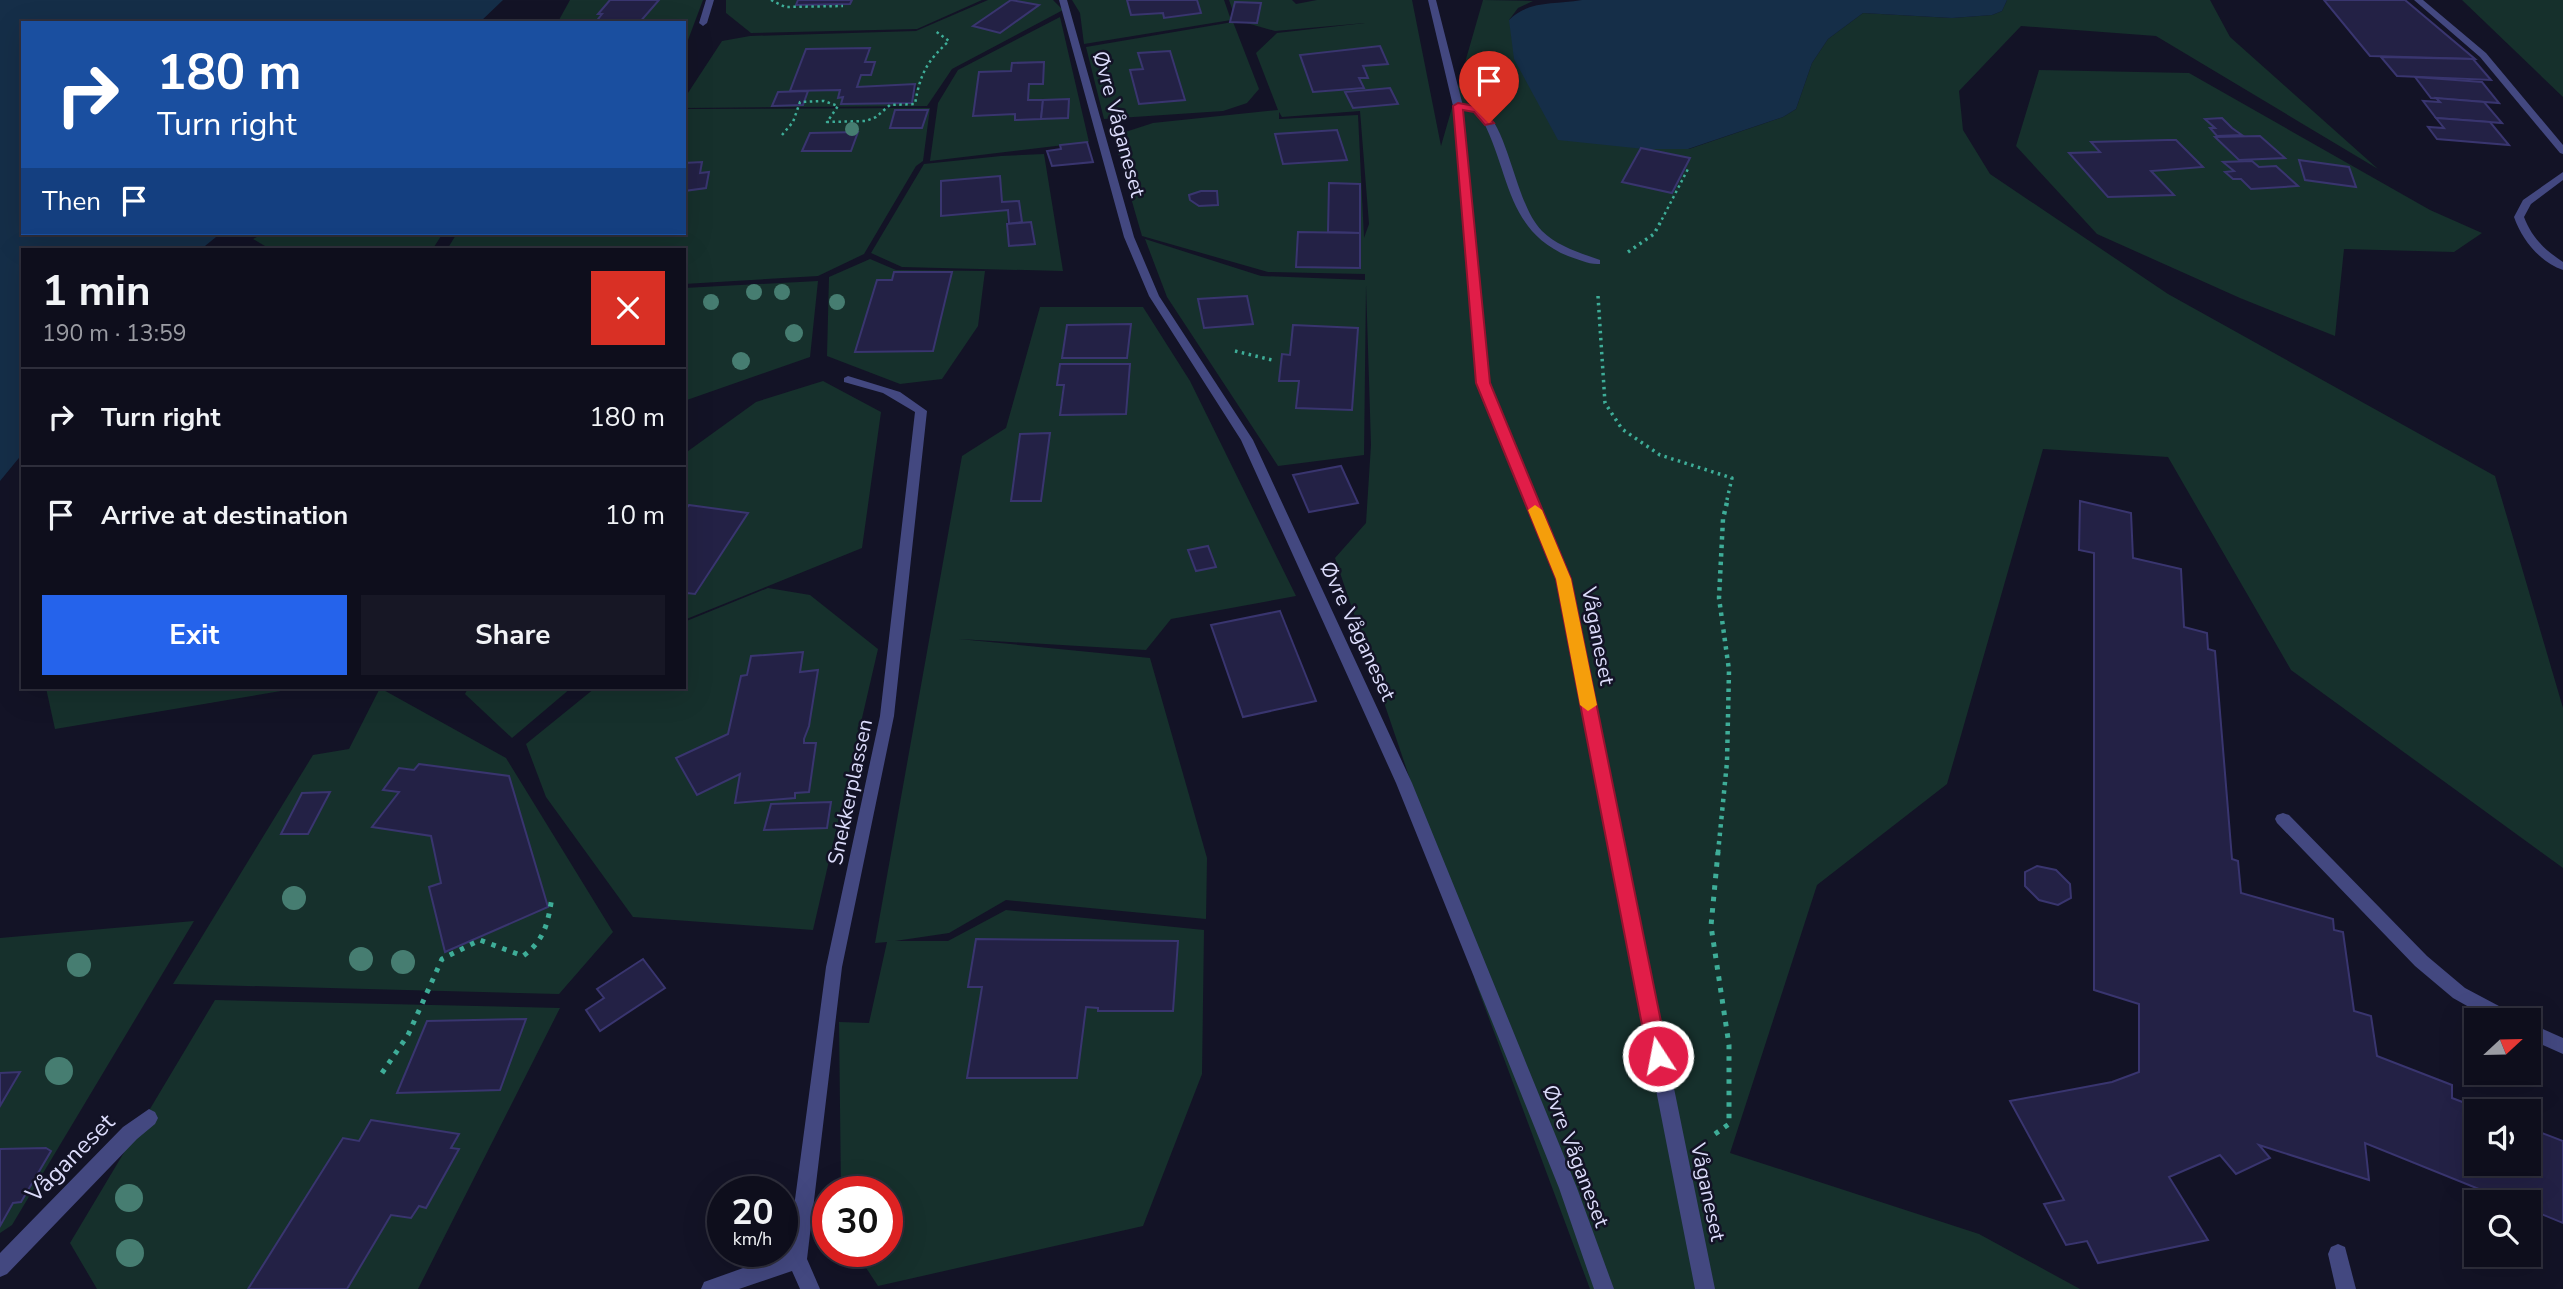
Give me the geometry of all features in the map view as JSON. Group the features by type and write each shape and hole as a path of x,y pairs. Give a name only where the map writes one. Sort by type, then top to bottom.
{"street":[{"path":"703,23 710,0"},
{"name":"Øvre Våganeset","path":"1063,0 1129,237 1154,296 1247,440 1404,783 1568,1188 1604,1289"},
{"name":"Våganeset","path":"1432,0 1458,106 1483,383 1563,579 1705,1289"},
{"path":"2418,0 2483,55 2563,151"},
{"path":"1458,106 1478,109 1489,123 1524,215 1538,233 1563,250 1596,262"},
{"path":"2563,175 2527,202 2519,218 2525,237 2542,254 2563,267"},
{"name":"Snekkerplassen","path":"798,1251 834,967 887,716 921,411 903,396 848,380"},
{"path":"2283,819 2421,961 2459,993 2486,1008"},
{"path":"2541,1036 2563,1045"},
{"name":"Våganeset","path":"0,1268 130,1133 149,1118"},
{"path":"2338,1254 2346,1289"},
{"path":"798,1261 810,1289"},
{"path":"711,1289 774,1267"}],"path":[{"path":"771,0 785,7 843,6"},
{"path":"782,135 793,122 800,102 823,101 835,104 838,106 827,119 828,122 854,123 876,117 890,105 915,104 918,86 929,59 949,41 934,30"},
{"path":"1679,1162 1729,1124 1729,1045 1711,926 1727,762 1729,670 1719,598 1723,519 1732,478 1660,455 1622,429 1605,403 1596,262 1627,253 1654,234 1689,167"},
{"path":"382,1073 408,1035 442,959 480,940 523,956 538,946 547,928 552,897"}],"green space":[{"path":"570,0 610,0 596,21 559,20"},
{"path":"659,0 703,0 686,45 686,21 641,21"},
{"path":"726,0 982,0 917,29 751,33 726,13"},
{"path":"988,0 1011,0 974,26 1000,33 1038,6 1016,0 1053,0 1063,10 952,69 927,106 686,108 686,96 722,41 750,36 916,31","holes":["870,48 865,62 874,62 871,74 861,75 857,87 915,84 917,86 912,102 842,104 843,97 838,97 840,90 790,91 806,49"]},
{"path":"1072,0 1127,0 1131,15 1163,13 1165,18 1181,16 1197,0 1224,0 1231,20 1084,44 1080,13"},
{"path":"1229,0 1292,0 1296,4 1317,0 1412,0 1441,146 1483,0 1533,1 1518,8 1509,20 1689,149 1783,117 1796,109 1812,63 1828,39 1863,13 1952,18 1992,15 2002,11 2007,0 2210,0 2230,37 2378,169 2156,36 2021,26 1959,91 1963,130 1990,174 2168,294 2495,476 2563,708 2563,868 2291,670 2168,457 2043,449 1947,784 1817,885 1730,1153 1979,1234 2080,1289 1590,1289 1475,981 1473,965 1335,558 1366,523 1371,445 1366,285 1364,455 1278,466 1167,297 1145,239 1261,276 1365,280 1365,274 1268,272 1142,236 1113,136 1153,123 1278,110 1256,53 1277,33 1365,23 1275,31 1236,20","holes":["1380,46 1388,64 1363,66 1367,78 1359,78 1364,89 1313,92 1300,55","1390,88 1397,104 1353,108 1346,92","1360,111 1369,224 1364,238 1358,115 1279,119 1279,112 1282,117","1329,183 1360,184 1360,268 1296,267 1298,232 1328,232","1247,296 1253,324 1203,327 1199,300","1293,325 1358,328 1352,410 1296,408 1299,381 1279,380 1282,355 1290,355"]},
{"path":"2462,0 2563,0 2563,97"},
{"path":"1060,17 1089,142 930,161 938,103 958,70","holes":["1044,62 1043,83 1029,84 1028,100 1068,99 1068,118 1016,120 1015,114 973,115 979,72 1011,71 1012,63"]},
{"path":"1233,22 1259,89 1247,103 1223,111 1104,119 1086,47","holes":["1169,51 1185,99 1139,104 1130,71 1143,69 1139,53"]},
{"path":"2039,70 2189,73 2430,210 2482,233 2454,252 2344,249 2335,336 2240,298 2097,234 2016,146","holes":["2260,136 2284,158 2239,160 2216,138","2167,140 2203,167 2151,171 2173,195 2109,197 2069,154 2100,152 2092,143","2251,161 2259,167 2276,166 2297,186 2251,189 2241,179 2233,179 2226,172 2234,171 2224,162"]},
{"path":"930,108 923,161 916,166 864,254 818,276 686,284 686,248 448,248 456,235 686,235 686,191 706,188 709,173 700,173 701,162 686,163 686,109","holes":["895,110 927,110 922,128 890,128","857,132 851,150 803,151 810,133"]},
{"path":"1044,154 1063,271 902,267 871,253 924,164","holes":["941,181 1002,202 1019,201 1022,222 1031,222 1035,244 1007,224 1008,210 941,216"]},
{"path":"260,235 442,235 433,248 268,248 253,239"},
{"path":"870,259 896,270 985,271 978,326 942,379 900,384 827,356 829,277","holes":["895,272 951,272 932,351 855,352 877,280 892,280"]},
{"path":"818,281 810,357 686,400 686,288"},
{"path":"1040,307 1143,307 1190,381 1296,596 1171,619 1146,650 959,639 1150,658 1207,858 1206,919 1006,900 949,933 895,941 948,941 1006,910 1204,930 1202,1074 1143,1226 878,1286 866,1267 903,1267 903,1176 841,1176 839,1022 869,1023 887,942 875,943 962,456 1006,428","holes":["1130,324 1127,358 1063,358 1067,325","1060,364 1130,365 1125,414 1060,415 1063,385 1057,385","1050,433 1041,501 1011,501 1020,434","976,939 1178,941 1173,1011 1098,1011 1098,1008 1086,1007 1077,1078 968,1078 982,987 968,986"]},
{"path":"823,381 881,412 862,548 686,619 686,594 696,594 748,513 686,511 686,453 756,402"},
{"path":"768,588 810,595 878,649 813,930 633,917 546,797 526,744 594,689 686,689 686,621","holes":["817,670 804,743 816,743 809,792 795,793 794,798 736,803 740,774 697,795 676,758 728,734 741,676"]},
{"path":"46,689 293,689 55,729"},
{"path":"382,689 506,758 613,932 559,994 173,984 313,755 349,749","holes":["419,764 509,776 548,907 445,952 430,887 441,883 431,836 373,827 399,792 384,790"]},
{"path":"468,689 570,689 512,738 465,694"},
{"path":"194,921 12,1225 0,1233 0,1226 13,1203 0,1149 0,938"},
{"path":"215,1000 560,1008 418,1289 347,1289 391,1215 411,1218 419,1206 426,1207 459,1150 371,1121 359,1141 343,1138 248,1289 97,1289 70,1243","holes":["526,1019 500,1090 397,1093 427,1021"]}],"water":[{"path":"0,0 503,0 481,21 21,21 21,235 219,235 202,248 21,248 21,455 0,481"},
{"path":"1582,0 2007,0 2002,11 1992,15 1952,18 1863,13 1828,39 1812,63 1796,109 1783,117 1688,149 1644,149 1558,140 1514,59 1509,20 1533,6"}],"building":[{"path":"610,0 659,0 641,21 597,21 602,14 598,14"},
{"path":"798,0 852,0 850,4 796,5"},
{"path":"1011,0 1039,5 1000,33 973,26"},
{"path":"1127,0 1197,0 1201,13 1164,18 1163,13 1131,15"},
{"path":"2324,0 2405,0 2475,59 2370,56"},
{"path":"1235,2 1261,3 1257,23 1230,22"},
{"path":"1380,46 1388,64 1363,66 1368,78 1359,78 1364,88 1313,92 1300,55"},
{"path":"870,48 865,62 875,62 871,75 861,75 857,87 915,84 912,103 841,104 843,97 838,98 840,90 790,91 806,49"},
{"path":"1170,51 1185,100 1139,104 1130,70 1143,69 1138,53"},
{"path":"2381,57 2473,59 2491,80 2397,76"},
{"path":"1044,62 1043,84 1029,84 1028,100 1043,100 1041,119 1015,120 1015,114 973,116 979,72 1011,71 1012,63"},
{"path":"2415,77 2482,82 2499,103 2431,98"},
{"path":"1390,88 1398,104 1353,108 1345,92"},
{"path":"808,91 803,105 772,106 778,92"},
{"path":"2436,98 2484,102 2502,123 2436,118 2423,101 2440,102"},
{"path":"1069,99 1068,118 1041,119 1043,100"},
{"path":"895,110 928,110 922,128 890,128"},
{"path":"2222,118 2242,135 2217,136 2210,128 2215,128 2205,119"},
{"path":"2436,118 2490,122 2509,145 2437,139 2428,127 2444,128"},
{"path":"1337,130 1347,160 1283,164 1275,134"},
{"path":"858,132 851,151 802,151 810,133"},
{"path":"2260,136 2285,158 2239,160 2215,137"},
{"path":"2176,140 2203,167 2151,171 2174,195 2108,197 2069,153 2100,152 2091,142"},
{"path":"1087,142 1093,162 1052,166 1047,151 1061,149 1060,145"},
{"path":"1641,148 1690,158 1672,193 1622,182"},
{"path":"2299,160 2349,167 2356,187 2305,180"},
{"path":"2252,161 2259,167 2276,166 2298,186 2251,189 2241,179 2233,179 2225,172 2234,171 2223,162"},
{"path":"702,162 700,173 709,172 706,188 686,191 686,163"},
{"path":"1000,176 1002,202 1019,201 1022,222 1009,224 1008,210 941,216 941,181"},
{"path":"1329,183 1360,184 1360,233 1328,232"},
{"path":"1201,191 1217,191 1218,205 1199,206 1190,200 1189,195"},
{"path":"1031,222 1035,244 1009,246 1007,224"},
{"path":"1298,232 1360,233 1360,268 1296,267"},
{"path":"894,272 952,272 933,351 855,352 877,280 892,280"},
{"path":"1247,296 1253,324 1204,328 1198,299"},
{"path":"1131,324 1127,358 1062,358 1067,325"},
{"path":"1293,325 1358,328 1352,410 1296,408 1299,381 1279,381 1282,354 1290,355"},
{"path":"1060,364 1130,364 1126,414 1060,415 1064,385 1057,385"},
{"path":"1050,433 1041,501 1011,501 1020,434"},
{"path":"1341,466 1358,503 1309,512 1293,475"},
{"path":"2080,501 2131,513 2133,558 2181,569 2184,627 2207,633 2208,649 2215,651 2232,859 2238,861 2241,893 2333,919 2334,930 2343,932 2354,1011 2371,1016 2377,1056 2452,1085 2452,1098 2464,1103 2464,1176 2541,1176 2541,1133 2563,1141 2563,1223 2541,1214 2541,1190 2481,1190 2365,1143 2369,1180 2259,1145 2270,1158 2236,1174 2220,1155 2169,1177 2208,1240 2098,1263 2087,1241 2066,1245 2044,1204 2064,1200 2010,1101 2112,1082 2139,1072 2139,1004 2094,990 2094,553 2079,550"},
{"path":"689,505 748,513 695,594 686,594 686,509"},
{"path":"1208,546 1216,567 1196,571 1188,550"},
{"path":"1280,611 1316,701 1243,717 1211,625"},
{"path":"803,652 800,672 818,670 809,726 804,739 804,743 816,743 809,792 795,793 795,798 735,803 740,774 697,795 676,758 728,734 741,676 747,675 751,656"},
{"path":"419,764 509,776 548,907 445,952 429,887 441,883 431,836 372,827 399,792 383,790 399,768 414,770"},
{"path":"330,792 308,834 281,834 302,793"},
{"path":"831,802 827,828 764,830 771,804"},
{"path":"2037,866 2056,870 2070,884 2071,898 2058,905 2039,900 2025,886 2025,872"},
{"path":"976,939 1178,941 1173,1011 1098,1011 1098,1008 1086,1007 1077,1078 967,1078 982,987 968,987"},
{"path":"643,959 665,988 600,1031 586,1010 604,998 597,989"},
{"path":"526,1019 500,1090 397,1093 427,1021"},
{"path":"20,1072 0,1106 0,1073"},
{"path":"371,1120 459,1134 451,1148 459,1149 426,1208 419,1206 411,1218 391,1215 347,1289 248,1289 343,1138 359,1141"},
{"path":"46,1148 51,1151 21,1202 13,1203 0,1226 0,1149"}],"slow traffic":[{"path":"1535,510 1563,579 1588,705"}],"route":[{"path":"1489,123 1478,109 1458,106 1483,383 1563,579 1658,1056"}]}
